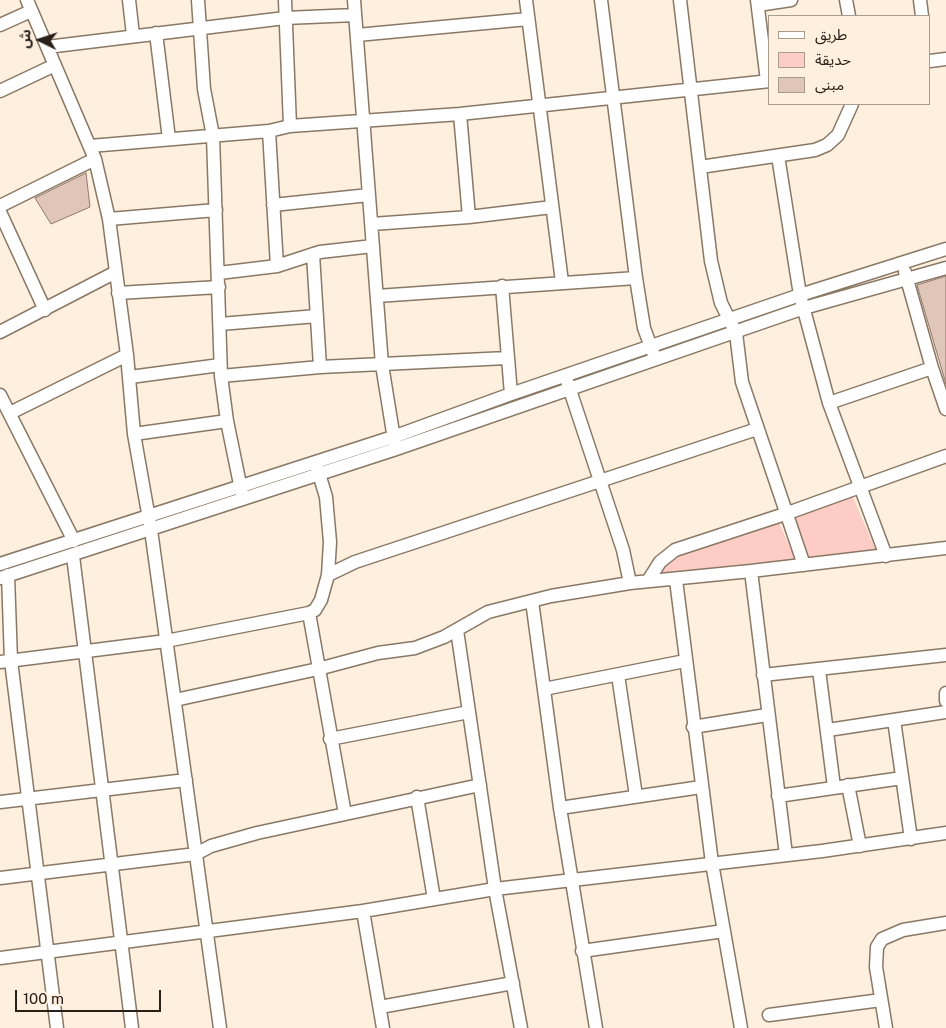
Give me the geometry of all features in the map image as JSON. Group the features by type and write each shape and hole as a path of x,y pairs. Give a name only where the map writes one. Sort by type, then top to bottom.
{"street":[{"path":"129,0 133,36"},
{"path":"198,0 204,89 213,136 221,370 227,421 241,493"},
{"path":"286,0 285,18 290,126"},
{"path":"354,0 382,365 395,443"},
{"path":"526,0 562,282"},
{"path":"601,0 636,278 644,328 654,354"},
{"path":"680,0 692,88 711,261 721,303 732,320 736,333 742,382 785,514 804,565"},
{"path":"90,146 269,131 290,126 460,114 613,96 768,81 757,3 791,0"},
{"path":"846,0 849,15"},
{"path":"920,0 922,15"},
{"path":"0,25 29,5 95,159 109,219 130,377 134,434 151,530 220,1028"},
{"path":"47,47 285,18 356,15"},
{"path":"357,35 528,19"},
{"path":"156,33 169,140"},
{"path":"931,61 946,59"},
{"path":"0,91 55,65"},
{"path":"700,167 815,150 827,145 838,135 852,105"},
{"path":"460,114 469,217"},
{"path":"269,131 277,266"},
{"path":"778,156 800,295 830,403 859,488 886,556"},
{"path":"0,206 95,159"},
{"path":"273,205 369,195"},
{"path":"372,224 469,217 552,207"},
{"path":"109,219 216,210"},
{"path":"0,212 45,310"},
{"path":"219,272 277,266 313,254 373,246"},
{"path":"57,1028 28,799 5,661 4,576 74,541 147,516 241,493 569,388 732,320 800,295 901,263 945,253"},
{"path":"313,254 320,367"},
{"path":"901,263 908,279 932,368 946,409"},
{"path":"395,443 511,394 565,376 736,333 804,308 946,268"},
{"path":"0,332 116,272"},
{"path":"376,296 636,278"},
{"path":"118,293 219,286"},
{"path":"502,286 511,394"},
{"path":"220,324 317,316"},
{"path":"10,414 127,355"},
{"path":"130,377 221,370 382,365 507,358"},
{"path":"830,403 932,368"},
{"path":"565,376 623,550 630,583"},
{"path":"0,395 74,541"},
{"path":"134,434 227,421"},
{"path":"328,575 355,562 758,429"},
{"path":"648,581 660,562 675,550 785,514 946,456"},
{"path":"5,661 166,641 309,613 315,610 321,600 328,575 330,542 326,497 318,468"},
{"path":"0,564 73,556 151,530 241,493"},
{"path":"174,700 318,669 378,653 423,646 457,630 488,612 532,601 630,583 751,572 946,548"},
{"path":"73,556 86,651 101,790 123,942 132,1028"},
{"path":"751,572 767,715 786,856"},
{"path":"676,580 693,727 712,863 741,1028"},
{"path":"532,601 560,808 596,1028"},
{"path":"309,613 330,739 345,814"},
{"path":"457,630 495,890 521,1028"},
{"path":"763,675 946,655"},
{"path":"544,689 685,660"},
{"path":"819,670 834,788"},
{"path":"618,675 636,796"},
{"path":"946,693 946,701"},
{"path":"330,739 469,712"},
{"path":"828,730 946,712"},
{"path":"693,727 767,715"},
{"path":"894,720 911,839"},
{"path":"778,796 902,778"},
{"path":"0,802 186,780"},
{"path":"0,878 196,854 211,846 248,835 480,784"},
{"path":"848,785 860,846"},
{"path":"560,808 701,787"},
{"path":"416,798 434,899"},
{"path":"0,958 363,911 495,890 712,863 786,856 946,833"},
{"path":"363,911 383,1028"},
{"path":"886,1028 880,1000 875,958 877,948 882,939 903,930 946,923"},
{"path":"582,951 724,931"},
{"path":"380,1007 513,983"},
{"path":"769,1015 880,1000"}],"green space":[{"path":"852,495 876,551 805,559 789,515"},
{"path":"778,521 796,560 668,574 659,571 666,560 682,552"}],"building":[{"path":"86,173 90,207 51,224 35,198"},
{"path":"946,276 946,384 917,285"}]}
